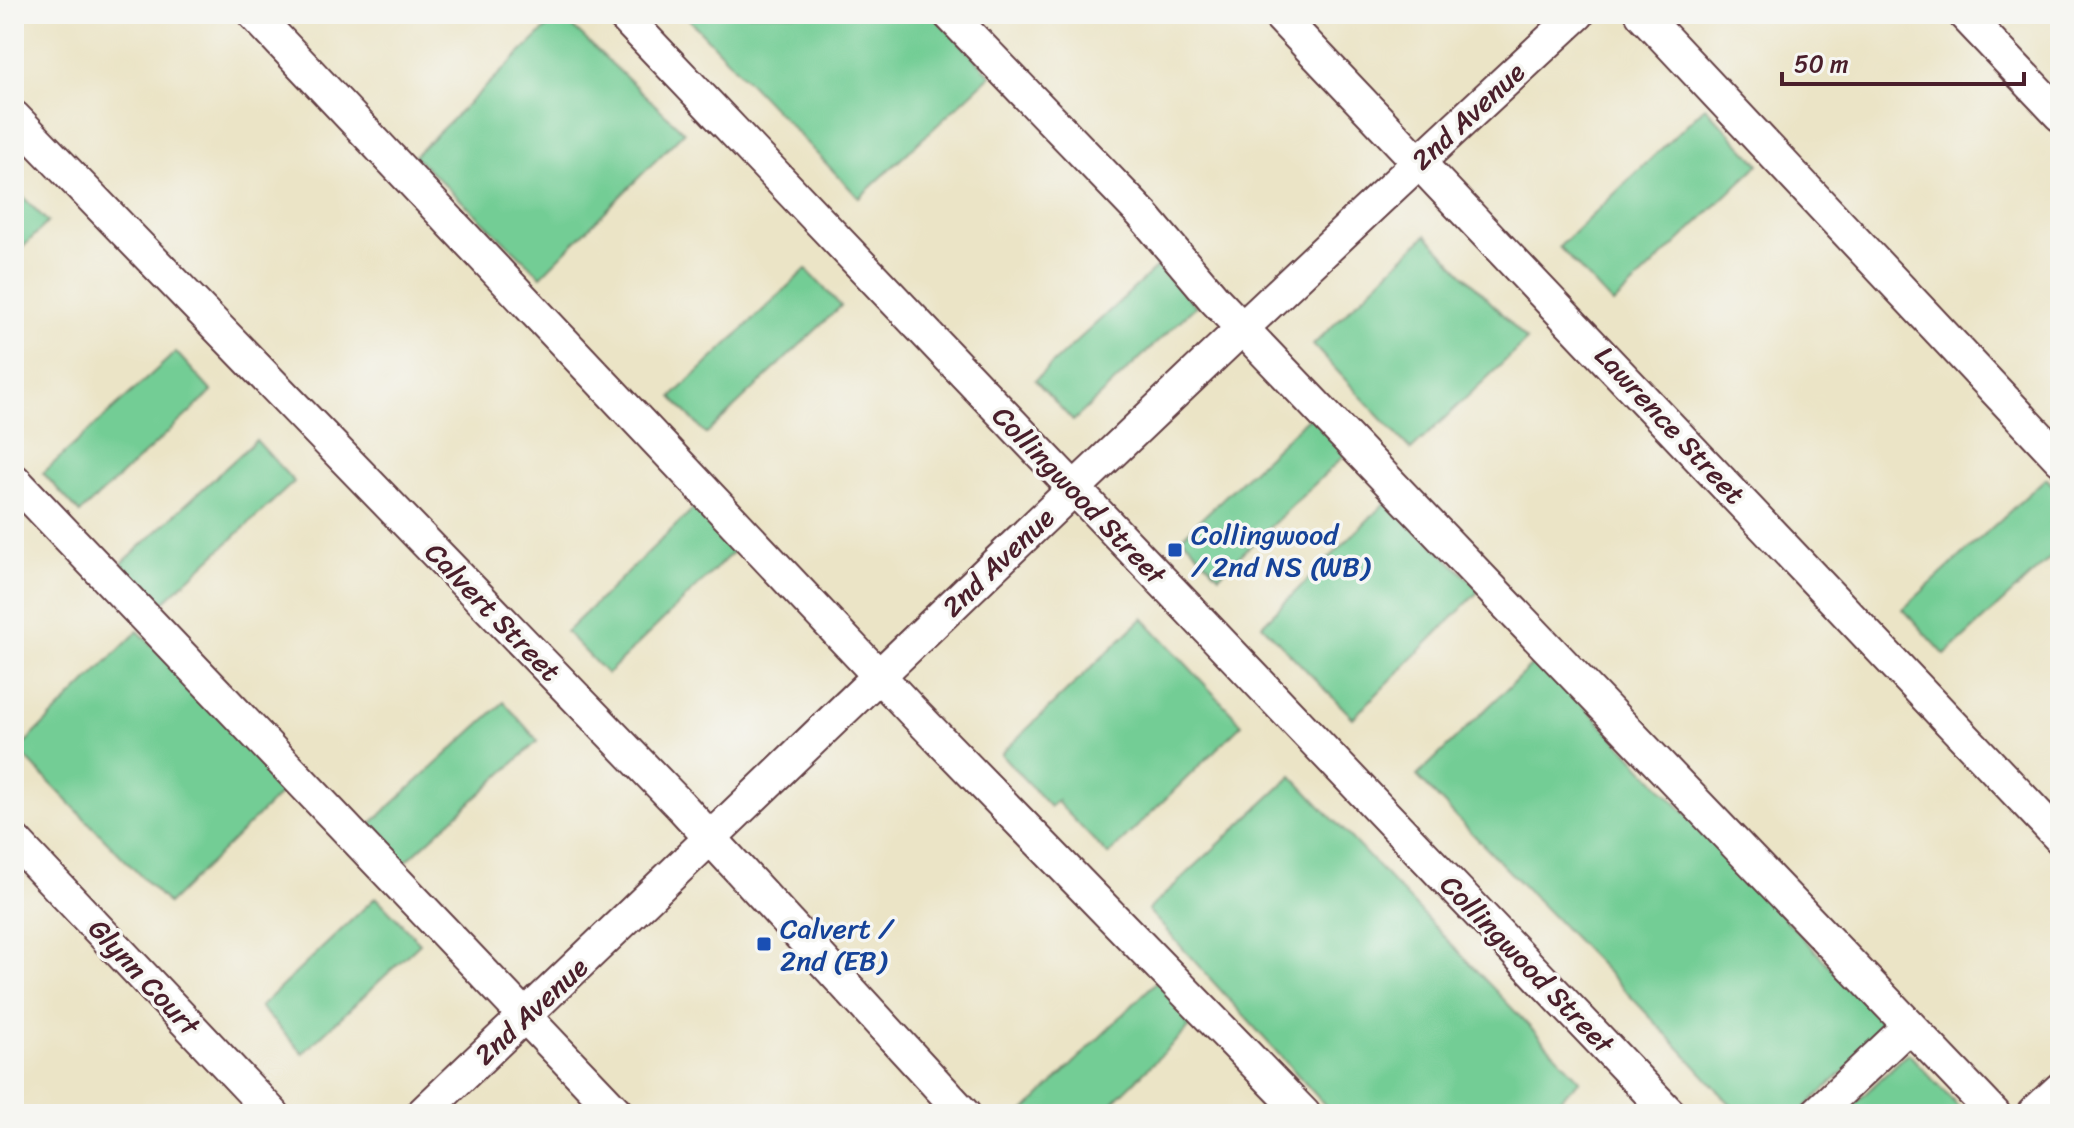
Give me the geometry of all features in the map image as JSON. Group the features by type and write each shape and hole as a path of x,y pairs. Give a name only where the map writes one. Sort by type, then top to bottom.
{"street":[{"path":"254,14 880,676 1304,1114"},
{"name":"Collingwood Street","path":"622,14 1670,1114"},
{"path":"949,14 1142,214 1243,328 1994,1114"},
{"name":"Lawrence Street","path":"1278,14 2060,838"},
{"name":"2nd Avenue","path":"422,1114 713,839 1073,489 1419,160 1578,14"},
{"path":"1642,14 2060,459"},
{"path":"1964,14 2060,115"},
{"name":"Calvert Street","path":"14,117 713,839 964,1114"},
{"path":"14,480 618,1114"},
{"name":"Glynn Court","path":"14,840 273,1114"},
{"path":"1816,1114 1909,1026"},
{"path":"2033,1114 2060,1089"}],"green space":[{"path":"684,14 933,14 991,75 859,198"},
{"path":"560,15 684,132 541,276 414,156"},
{"path":"1705,107 1759,164 1613,304 1559,247"},
{"path":"14,188 48,222 14,256"},
{"path":"1426,235 1527,340 1411,450 1313,345"},
{"path":"1158,266 1196,306 1073,421 1035,380"},
{"path":"806,269 841,306 706,434 672,397"},
{"path":"176,352 212,392 80,513 43,473"},
{"path":"1313,413 1349,451 1219,576 1182,537"},
{"path":"256,440 294,482 159,606 121,564"},
{"path":"2046,478 2060,493 2060,549 1945,655 1903,609"},
{"path":"1388,500 1480,590 1353,718 1262,625"},
{"path":"694,508 735,550 607,674 566,632"},
{"path":"1143,618 1242,724 1108,855 1057,802 1059,799 1050,807 1001,754"},
{"path":"138,631 289,785 168,904 18,750"},
{"path":"1539,658 1889,1029 1798,1114 1739,1114 1620,985 1417,776"},
{"path":"504,702 538,741 402,865 367,827"},
{"path":"1292,776 1580,1080 1544,1114 1333,1114 1148,910"},
{"path":"376,897 420,943 303,1053 260,1007"},
{"path":"1157,981 1196,1021 1101,1114 1023,1113"},
{"path":"1908,1053 1965,1114 1844,1114"}],"place":[{"name":"Collingwood / 2nd NS (WB)","path":"1175,550"},
{"name":"Calvert / 2nd (EB)","path":"764,944"}]}
